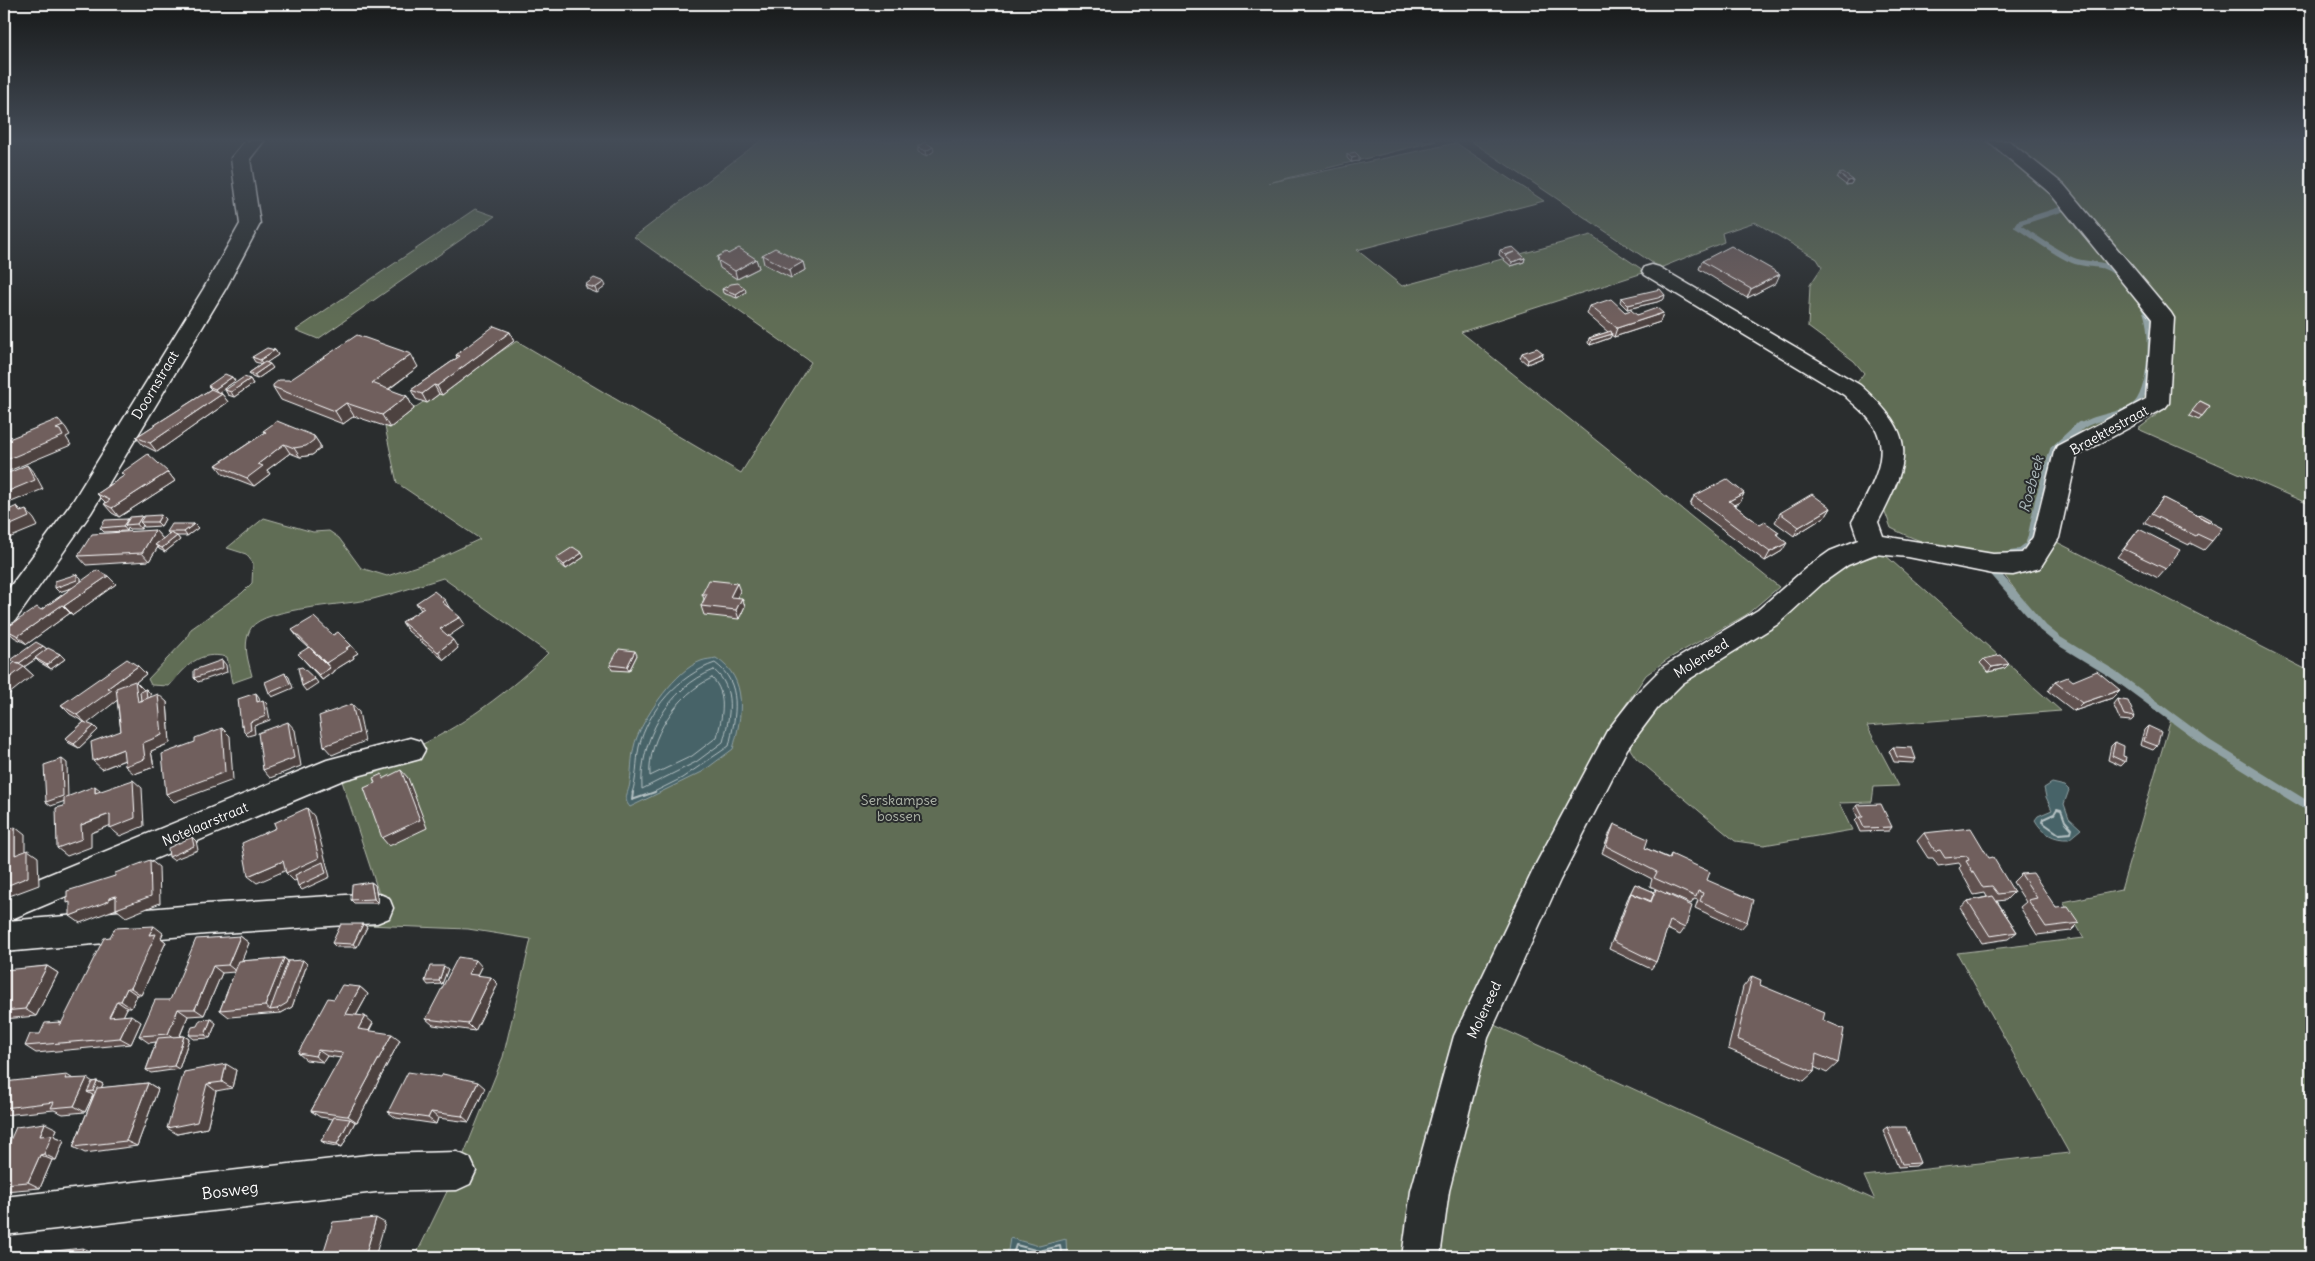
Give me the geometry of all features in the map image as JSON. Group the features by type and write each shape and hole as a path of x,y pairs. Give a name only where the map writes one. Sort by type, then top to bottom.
{"street":[{"name":"Doornstraat","path":"4,615 82,507 215,288 250,224 246,200"},
{"name":"Braektestraat","path":"1873,544 1908,548 1993,564 2013,565 2031,561 2046,538 2066,452 2157,403 2162,318 2066,200"},
{"path":"1652,271 1852,390 1877,413 1891,438 1890,459 1884,488 1865,522 1873,544"},
{"name":"Moleneed","path":"1421,1257 1430,1191 1471,1036 1513,950 1531,905 1617,740 1647,701 1673,675 1768,617 1815,575 1839,558 1873,544"},
{"name":"Notelaarstraat","path":"4,908 338,769 410,750"},
{"path":"4,937 206,919 378,908"},
{"name":"Bosweg","path":"4,1216 376,1173 457,1171"}],"green space":[{"name":"Serskampse bossen","path":"683,200 1542,200 1544,201 1357,250 1402,286 1591,235 1646,272 1461,332 1779,587 1746,615 1668,659 1646,675 1612,725 1492,1024 1875,1200 1864,1176 2069,1153 1957,953 2084,938 2063,902 2121,890 2171,719 2044,630 2002,572 2053,540 2311,672 2311,1257 1437,1257 1451,1168 1419,1183 1408,1257 415,1257 457,1171 503,1057 531,939 468,929 366,925 382,903 338,769 383,758 427,742 483,708 548,653 443,578 373,599 289,611 272,615 259,621 251,628 246,646 252,676 232,683 227,657 217,655 194,661 169,686 151,685 148,679 186,639 191,629 242,593 252,583 253,563 246,554 227,548 264,518 313,532 329,531 339,538 361,568 387,576 435,560 480,539 397,483 385,427 517,341 741,473 811,362 634,237"},
{"path":"1559,200 2058,200 2076,228 2134,291 2144,308 2152,327 2150,392 2143,401 2128,410 2074,435 2057,447 2022,556 1989,556 1955,551 1922,541 1891,528 1884,509 1901,440 1856,384 1864,373 1854,361 1808,327 1810,285 1822,267 1817,259 1755,222 1722,233 1724,242 1660,268"},
{"path":"2063,200 2311,200 2311,505 2138,429 2166,408 2172,318"},
{"path":"475,209 495,216 318,339 296,330"},
{"path":"1884,554 2061,711 1867,726 1899,786 1874,787 1872,802 1839,803 1852,830 1764,845 1735,841 1636,758 1630,749 1632,737 1680,680 1811,592 1838,571 1859,560"}],"water":[{"path":"716,658 734,676 738,687 740,699 739,724 733,749 702,772 630,807 626,798 634,748 637,737 648,716 663,693 682,673 701,661"},
{"path":"2052,783 2065,786 2069,790 2064,804 2069,818 2081,829 2069,839 2049,835 2041,829 2035,820 2038,816 2052,810 2044,788"},
{"path":"1010,1238 1039,1246 1066,1239 1067,1257 1007,1257"}],"building":[{"path":"1731,246 1780,274 1751,289 1702,261"},
{"path":"1513,247 1525,258 1512,262 1505,256 1514,252 1505,255 1500,250"},
{"path":"739,248 756,259 735,271 717,260 719,259 717,257 726,252 728,254"},
{"path":"775,248 803,262 789,270 762,255"},
{"path":"594,278 604,282 595,288 585,285"},
{"path":"738,283 745,288 736,294 722,289 731,284"},
{"path":"1660,289 1665,295 1628,305 1621,298"},
{"path":"1611,299 1625,312 1631,310 1637,315 1657,308 1663,313 1617,328 1590,306"},
{"path":"494,326 510,332 437,386 434,385 422,394 411,390 460,356 456,355"},
{"path":"1611,331 1612,334 1592,340 1589,338"},
{"path":"357,335 411,354 372,383 407,396 382,415 346,403 335,411 273,387 279,380 290,380"},
{"path":"267,348 275,350 260,360 252,357"},
{"path":"1537,348 1543,353 1528,360 1522,353"},
{"path":"265,362 270,364 254,375 249,373"},
{"path":"225,374 232,377 215,389 208,386"},
{"path":"244,377 250,379 231,392 225,390"},
{"path":"211,389 222,394 150,443 136,437"},
{"path":"2200,401 2210,406 2202,416 2192,411"},
{"path":"58,419 63,426 56,429 60,430 63,436 4,461 4,441"},
{"path":"277,421 314,436 314,440 306,446 294,448 284,444 258,464 263,466 247,478 216,465 266,432 263,431"},
{"path":"148,454 168,472 112,508 104,504 110,500 97,494 125,475 121,473"},
{"path":"27,465 35,480 4,493 4,475"},
{"path":"1727,479 1744,493 1729,501 1760,525 1765,522 1779,532 1776,534 1787,543 1770,552 1694,496"},
{"path":"1812,494 1831,508 1799,527 1780,513"},
{"path":"2163,498 2222,528 2212,541 2197,534 2196,536 2151,514"},
{"path":"17,506 20,512 26,510 29,517 4,528 4,512"},
{"path":"2200,514 2211,520 2209,522 2198,516"},
{"path":"161,515 157,522 140,522 144,516"},
{"path":"142,516 137,524 125,525 130,517"},
{"path":"128,519 123,526 100,528 105,520"},
{"path":"172,524 194,524 184,532 167,532"},
{"path":"2139,529 2180,550 2166,569 2124,549"},
{"path":"155,530 142,553 78,556 92,534"},
{"path":"170,533 177,536 162,548 155,545"},
{"path":"573,547 582,553 564,565 556,558"},
{"path":"97,570 108,576 18,636 5,629 37,607 41,610"},
{"path":"77,574 77,580 55,588 55,581"},
{"path":"709,580 737,583 730,597 742,598 736,610 701,606 707,594 702,594"},
{"path":"434,591 445,600 442,602 460,617 440,629 453,640 438,652 402,622 424,608 416,603"},
{"path":"314,617 333,635 338,632 351,645 326,663 292,630"},
{"path":"36,642 43,646 18,664 11,660"},
{"path":"309,647 330,668 319,675 298,654"},
{"path":"48,648 60,654 47,665 35,658"},
{"path":"619,649 635,651 627,667 610,665"},
{"path":"2001,655 2009,664 1992,667 1984,659"},
{"path":"127,659 138,666 108,688 112,690 77,715 61,705"},
{"path":"222,660 223,668 194,678 194,670"},
{"path":"15,662 24,667 4,682 4,671"},
{"path":"302,667 315,679 302,686 298,668"},
{"path":"2097,671 2120,690 2082,703 2055,682 2068,677 2073,681"},
{"path":"285,673 290,684 269,693 265,682"},
{"path":"135,681 138,702 158,694 162,735 143,743 145,759 125,766 123,749 93,761 91,742 121,731 116,688"},
{"path":"146,689 147,698 141,701 140,692"},
{"path":"256,693 257,702 263,700 266,716 250,722 251,730 244,732 243,725 241,726 238,699"},
{"path":"2117,699 2128,701 2135,717 2124,715"},
{"path":"352,704 359,733 324,746 319,716"},
{"path":"84,722 94,726 74,744 65,739"},
{"path":"288,722 294,758 263,770 258,733"},
{"path":"2148,726 2161,732 2157,746 2144,741"},
{"path":"222,728 225,772 166,794 162,754 195,742 195,738"},
{"path":"2115,742 2124,746 2123,756 2126,757 2125,762 2112,756"},
{"path":"1893,747 1912,748 1916,759 1897,757"},
{"path":"62,759 63,796 46,802 44,765"},
{"path":"401,770 420,820 382,838 364,788 375,783 373,778 382,774 383,779"},
{"path":"133,780 135,818 110,828 110,814 96,819 81,825 82,839 57,848 56,808 64,806 64,798 95,786 95,793"},
{"path":"1881,804 1892,827 1864,828 1859,817 1863,817 1857,805"},
{"path":"307,808 319,858 286,873 283,861 248,876 242,843 276,828 274,823"},
{"path":"1614,824 1648,839 1645,848 1670,859 1671,854 1710,872 1707,880 1753,900 1747,922 1700,901 1703,893 1698,891 1696,897 1654,878 1657,872 1606,846"},
{"path":"15,827 15,855 28,850 28,877 4,887 4,832"},
{"path":"1971,828 1989,858 1993,857 2014,892 1998,894 1992,886 1982,887 1966,861 1969,860 1967,856 1945,858 1940,850 1935,851 1924,833"},
{"path":"192,837 194,846 169,857 168,848"},
{"path":"150,860 151,896 116,909 116,896 109,898 109,901 70,916 70,902 67,903 67,891 115,876 115,873"},
{"path":"323,862 326,873 298,886 295,875"},
{"path":"2033,873 2056,908 2068,907 2079,923 2046,927 2028,900 2037,898 2021,874"},
{"path":"371,882 374,899 351,900 352,885"},
{"path":"1635,884 1654,892 1651,901 1631,893 1629,896"},
{"path":"1656,889 1692,906 1685,928 1670,921 1656,962 1613,941 1631,893 1651,902"},
{"path":"1993,896 2017,932 1990,936 1968,901"},
{"path":"341,924 363,924 353,944 332,943"},
{"path":"154,926 149,935 156,934 131,988 127,988 121,1001 117,1001 109,1017 131,1015 120,1038 25,1046 30,1034 40,1034 45,1023 60,1022 59,1025 61,1024 104,938 110,937 115,928"},
{"path":"240,936 228,965 213,966 195,1009 178,1009 168,1034 139,1036 155,1000 170,1000 196,939"},
{"path":"458,957 476,960 468,974 491,977 468,1024 426,1019"},
{"path":"284,958 265,1006 220,1010 239,961"},
{"path":"303,960 287,1003 277,1009 270,1010 288,961"},
{"path":"47,966 25,1009 4,1011 4,970"},
{"path":"430,966 444,966 439,981 425,981"},
{"path":"1752,976 1761,980 1760,985 1825,1012 1823,1020 1844,1029 1838,1063 1816,1054 1814,1072 1737,1039"},
{"path":"342,985 360,987 345,1014 365,1016 358,1029 392,1034 348,1116 311,1111 343,1053 318,1050 315,1056 298,1053 328,998 334,999"},
{"path":"211,1019 205,1035 189,1035 192,1027 197,1026 200,1020"},
{"path":"184,1036 174,1066 146,1070 158,1038"},
{"path":"226,1064 222,1082 207,1084 197,1122 167,1128 184,1072"},
{"path":"408,1072 441,1077 443,1074 478,1082 462,1116 431,1112 428,1118 388,1112"},
{"path":"67,1075 65,1079 87,1078 74,1106 51,1108 54,1102 4,1108 4,1082"},
{"path":"97,1081 93,1091 87,1092 92,1082"},
{"path":"148,1083 126,1141 73,1147 97,1088"},
{"path":"334,1117 350,1119 337,1144 321,1141"},
{"path":"45,1123 40,1136 52,1135 44,1154 40,1155 28,1182 4,1184 4,1154 16,1127"},
{"path":"1887,1127 1906,1127 1920,1163 1902,1164"},
{"path":"376,1218 365,1257 322,1257 333,1222"},
{"path":"83,1248 79,1257 8,1257 9,1256"}],"waterway":[{"name":"Roebeek","path":"2059,200 2062,209 2019,223 2017,226 2072,260 2105,266 2116,273"},
{"name":"Roebeek","path":"2079,428 2092,421 2127,410 2133,407 2139,400 2148,375 2150,360 2150,329 2144,308"},
{"name":"Roebeek","path":"2010,555 2018,554 2030,545 2039,500 2054,450 2080,426"},
{"name":"Roebeek","path":"1995,573 2043,628 2059,641 2113,674 2208,744 2287,793"},
{"name":"Roebeek","path":"2285,792 2311,808"}]}
